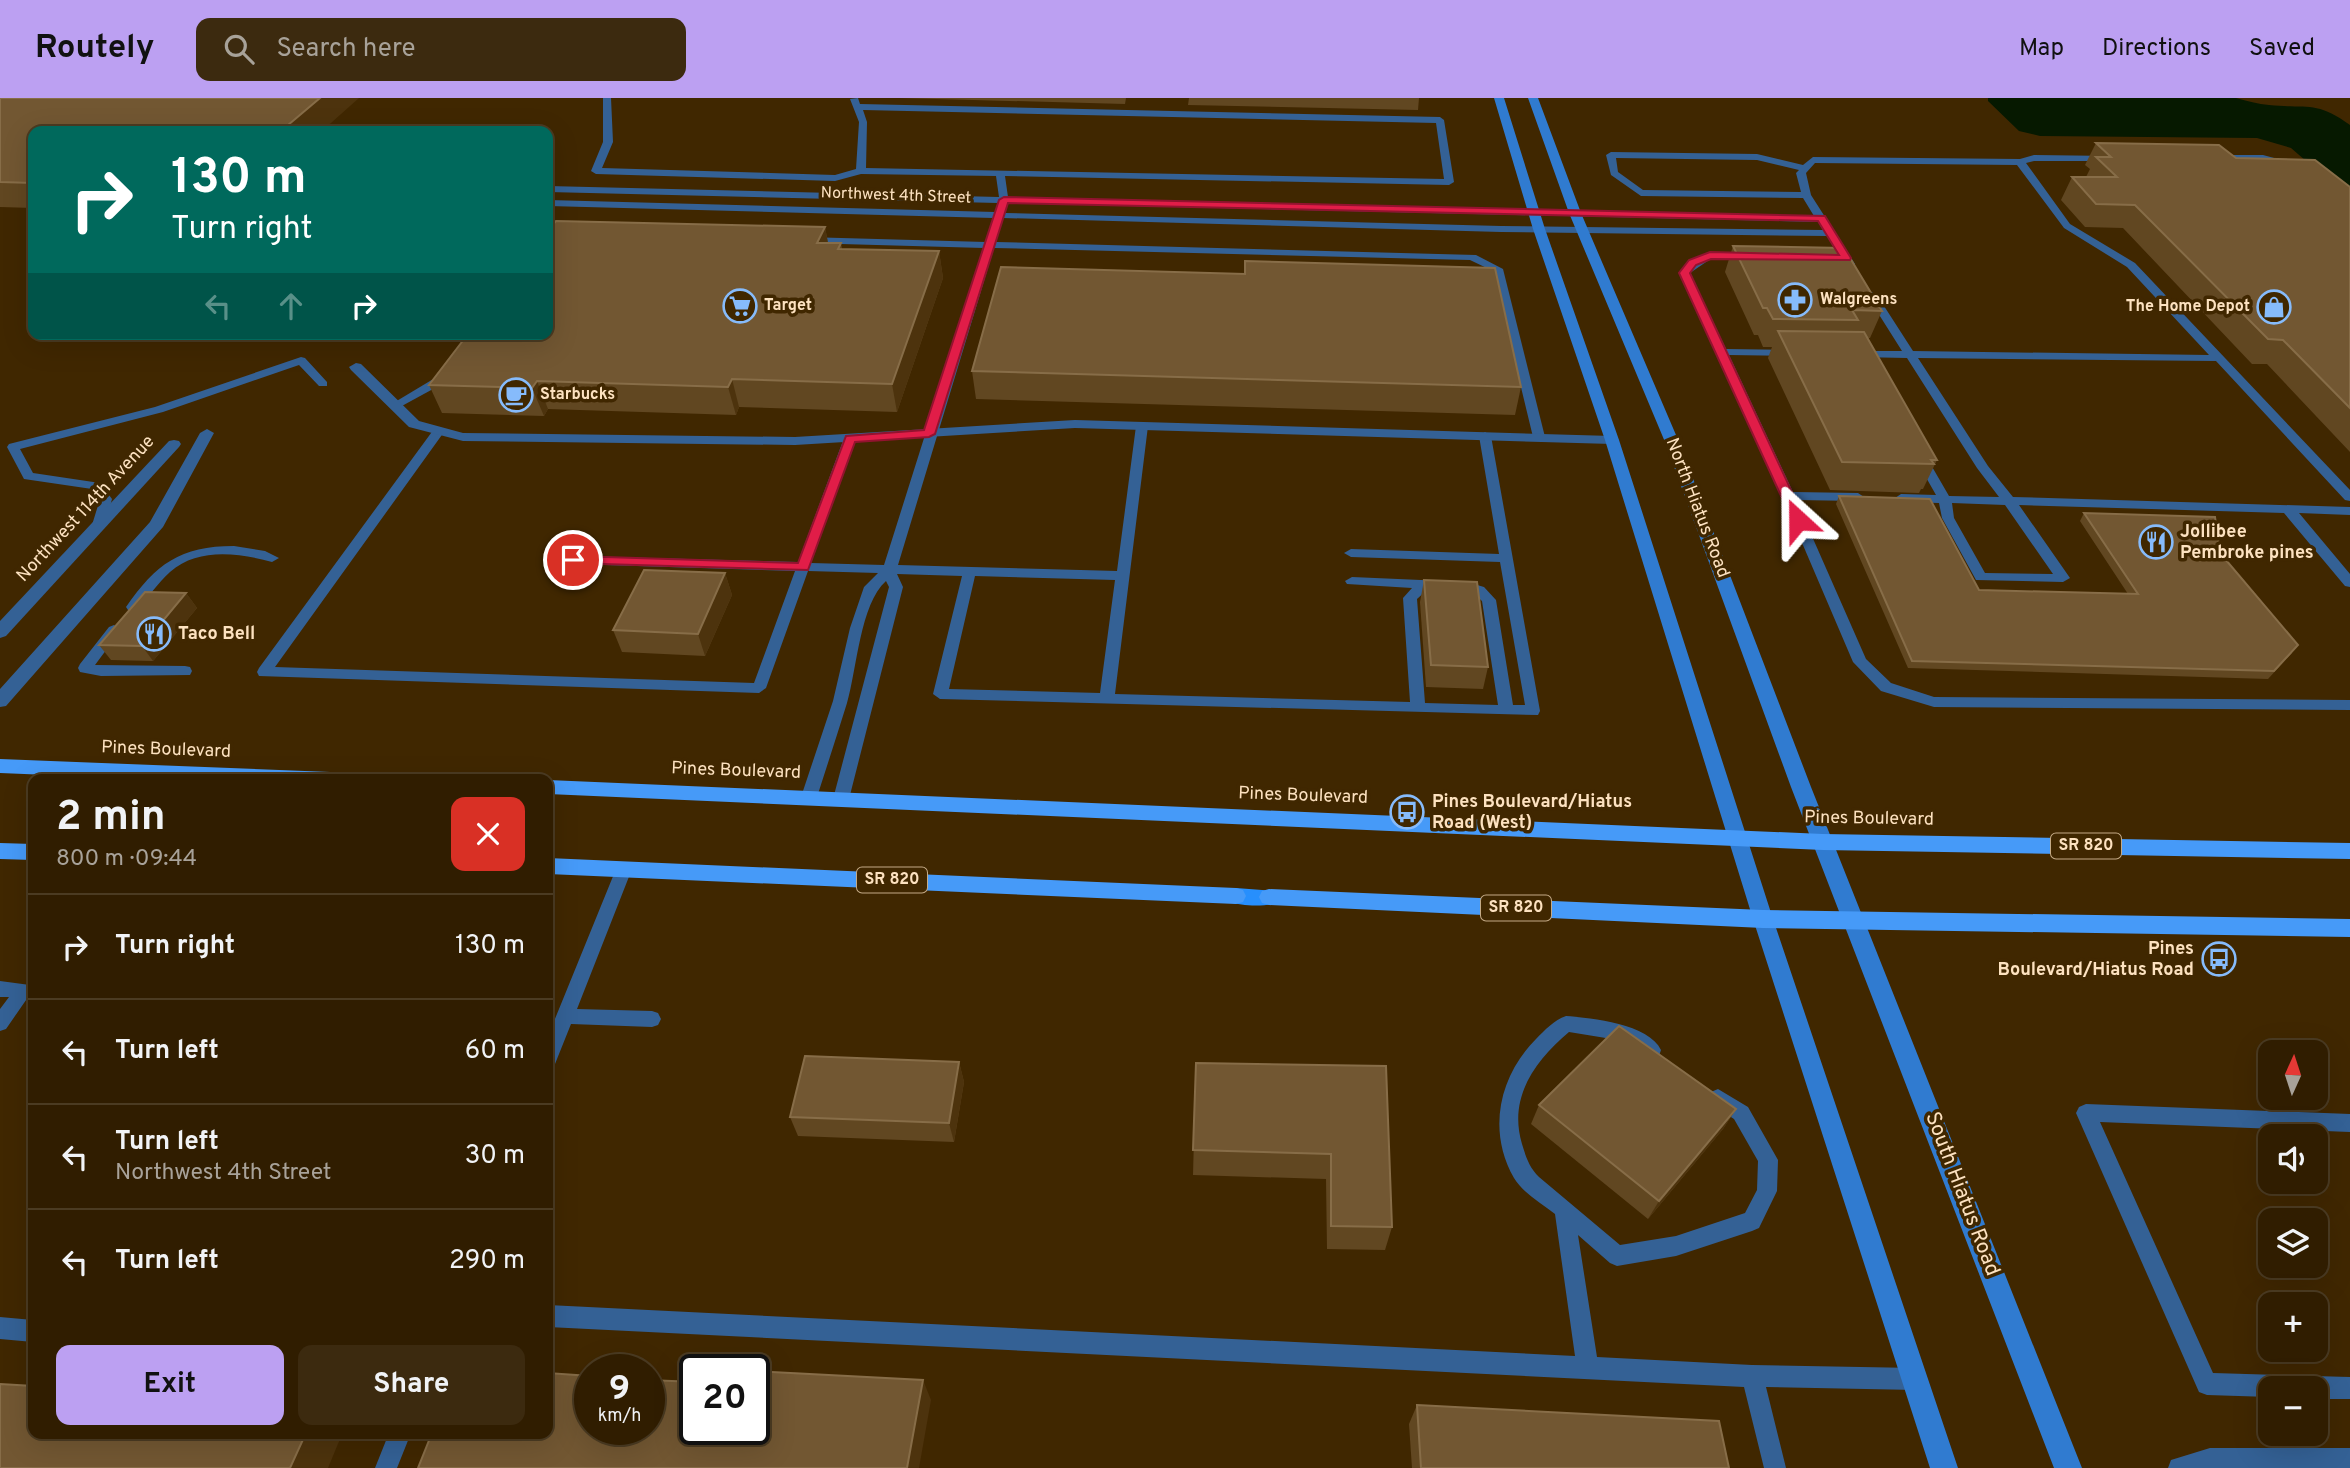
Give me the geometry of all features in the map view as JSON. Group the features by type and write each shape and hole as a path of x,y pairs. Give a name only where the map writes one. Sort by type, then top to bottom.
{"highway":[{"name":"Pines Boulevard","path":"0,766 203,774"},
{"name":"Pines Boulevard","path":"553,787 1823,842 2350,851"},
{"path":"0,851 28,852"},
{"name":"SR 820","path":"553,866 1236,896"},
{"name":"SR 820","path":"1269,897 1763,919 2350,928"}],"main road":[{"path":"1499,98 1539,229 1612,440 1763,919 1944,1468"},
{"name":"North Hiatus Road","path":"1533,98 1575,213 1672,442 1855,921"},
{"name":"SR 820","path":"1236,896 1269,897"},
{"name":"South Hiatus Road","path":"1855,921 2068,1468"}],"street":[{"path":"356,368 414,424 463,437 780,441 1075,424 1612,440"},
{"path":"0,701 157,524 207,433"},
{"name":"Northwest 114th Avenue","path":"0,632 174,444"}],"lane":[{"path":"607,98 608,142 596,171 835,178 861,171 1449,181 1440,120 855,103 863,122 861,171"},
{"path":"1804,168 1757,157 1611,155 1614,173 1641,192 1806,195"},
{"path":"1912,443 1945,499 1948,518 1981,577 2063,578 2023,519 2006,500 1821,219 1806,195 1801,173 1804,168 1812,160 2020,162 2034,158 2115,158"},
{"path":"2209,158 2263,158 2293,164"},
{"path":"2020,162 2067,226 2131,265 2350,497"},
{"path":"809,797 840,701 871,587 889,571 929,434 1004,200 1000,174"},
{"name":"Northwest 4th Street","path":"553,189 1821,219"},
{"name":"Northwest 4th Street","path":"553,203 1539,229 1830,233"},
{"path":"794,240 1472,257 1498,269 1539,438"},
{"path":"1764,256 1710,256 1693,262 1685,273 1788,496 1860,662 1886,687 1934,702 2350,705"},
{"path":"1833,258 1846,258"},
{"path":"1721,352 1804,353"},
{"path":"1846,354 1864,359 1909,354 2218,358"},
{"path":"99,525 106,499 96,486 28,476 13,447 98,429 170,407 301,360 323,384"},
{"path":"396,405 440,380 455,362"},
{"path":"1107,698 1142,426"},
{"path":"438,432 264,672 759,688 850,438"},
{"path":"969,573 940,694 1533,711 1485,436"},
{"path":"1788,496 2350,511"},
{"path":"2288,509 2350,583"},
{"path":"185,671 101,671 85,668 91,657 168,566 202,552 263,555 272,558"},
{"path":"1351,553 1507,558"},
{"path":"573,560 1122,576"},
{"path":"841,799 896,587 889,571"},
{"path":"1352,581 1467,586 1479,590 1489,600 1506,710"},
{"path":"1418,708 1410,598 1425,584"},
{"path":"553,1046 625,869"},
{"path":"0,989 24,990 0,1023"},
{"path":"565,1016 652,1018"},
{"path":"1664,1059 1634,1036 1600,1026 1566,1024 1540,1044 1522,1069 1507,1105 1509,1139 1523,1174 1616,1256 1676,1246 1752,1221 1768,1191 1768,1160 1741,1113 1704,1089"},
{"path":"2258,1386 2207,1384 2086,1113 2350,1123"},
{"path":"1564,1209 1588,1368"},
{"path":"553,1316 1752,1376 1916,1379"},
{"path":"0,1328 28,1331"},
{"path":"1752,1376 1775,1468"},
{"path":"2328,1388 2350,1388"},
{"path":"386,1468 398,1439"},
{"path":"2179,1468 2210,1459 2350,1459"}],"shaded area":[{"path":"1988,98 2236,98 2265,105 2319,109 2350,125 2350,199 2291,148 2257,138 2040,136 2019,131"}],"building":[{"path":"0,98 320,98 287,126 28,126 28,183 0,182"},
{"name":"The Home Depot","path":"2096,143 2219,145 2236,158 2315,160 2350,187 2350,408 2283,340 2268,339 2135,205 2096,204 2072,177 2117,177 2096,157 2111,157"},
{"name":"Target","path":"556,221 825,227 817,243 841,243 838,249 939,251 892,384 732,379 728,387 537,381 532,388 429,385 463,340 553,340 553,225"},
{"path":"1733,246 1844,248 1882,311 1852,310 1858,320 1773,319 1767,308 1763,308"},
{"path":"1245,261 1495,268 1521,387 972,371 1001,267 1245,274"},
{"path":"1778,331 1864,332 1937,460 1931,460 1934,464 1842,462"},
{"path":"1839,496 1930,499 1979,590 2138,594 2084,513 2215,517 2220,553 2298,645 2274,671 1912,661"},
{"path":"644,570 725,573 698,634 613,630"},
{"path":"1424,580 1477,582 1488,667 1431,665"},
{"path":"145,592 186,593 142,646 99,645"},
{"path":"1619,1026 1736,1109 1659,1201 1539,1105"},
{"path":"805,1056 959,1062 949,1123 790,1117"},
{"path":"1196,1063 1386,1066 1392,1227 1331,1226 1331,1154 1193,1150"},
{"path":"770,1372 923,1380 907,1468 418,1468 430,1439 553,1439 553,1373 574,1375 574,1445 665,1445 665,1381 679,1381 679,1445 770,1445"},
{"path":"0,1384 28,1386 28,1439 303,1439 290,1468 0,1468"},
{"path":"1417,1405 1719,1421 1729,1468 1421,1468"}],"place":[{"name":"Walgreens","path":"1795,300"},
{"name":"Target","path":"740,306"},
{"name":"The Home Depot","path":"2274,307"},
{"name":"Starbucks","path":"516,395"},
{"name":"Jollibee Pembroke pines","path":"2156,542"},
{"name":"Taco Bell","path":"154,634"},
{"name":"Pines Boulevard/Hiatus Road (West)","path":"1407,812"},
{"name":"Pines Boulevard/Hiatus Road","path":"2219,959"}],"route":[{"path":"573,560 803,567 850,438 929,434 1004,200 1821,219 1846,258 1710,256 1693,262 1685,273 1798,520"}]}
